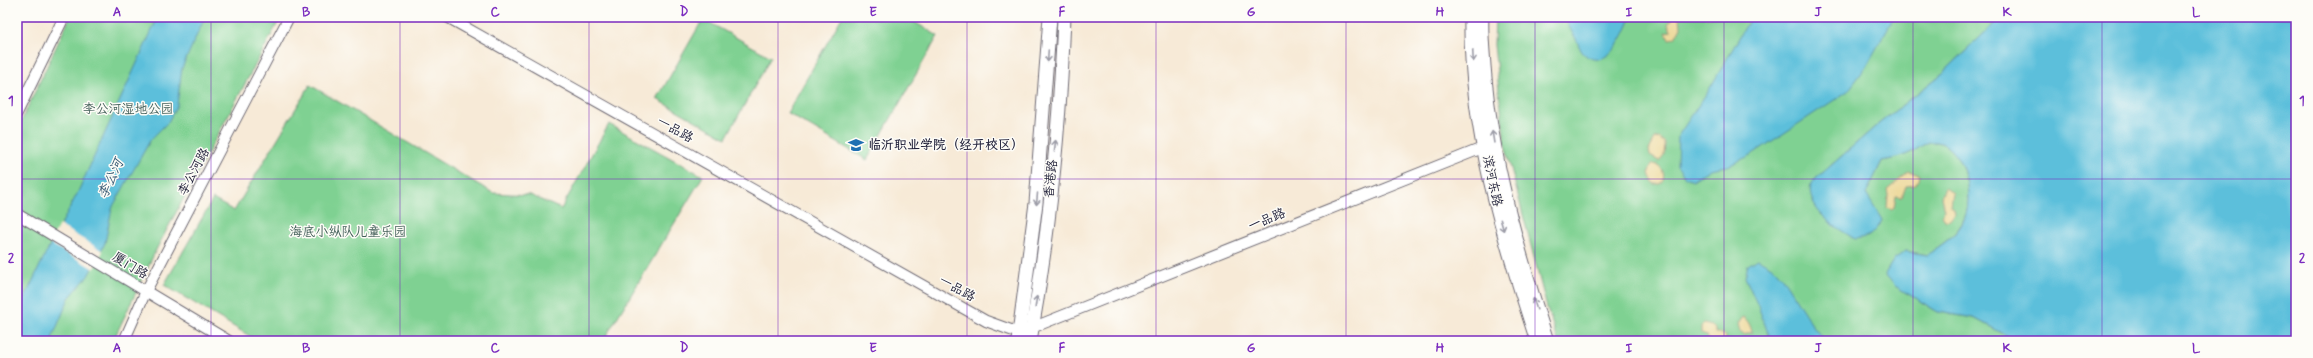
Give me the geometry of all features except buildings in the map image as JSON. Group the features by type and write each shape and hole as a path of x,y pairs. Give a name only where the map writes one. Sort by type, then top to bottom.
{"main road":[{"name":"香港路","path":"1019,337 1036,203 1050,17"},
{"name":"香港路","path":"1031,335 1052,174 1062,74 1064,17"},
{"name":"滨河东路","path":"1471,17 1475,89 1496,204 1537,341"},
{"name":"滨河东路","path":"1482,17 1486,92 1497,161 1506,203 1547,341"}],"street":[{"path":"17,113 64,17"},
{"name":"李公河路","path":"124,341 146,291 289,17"},
{"name":"一品路","path":"447,17 986,321 1019,337 1031,335 1485,147"},
{"name":"厦门路","path":"17,214 229,341"}],"green space":[{"name":"李公河湿地公园","path":"70,17 281,17 157,248 113,341 17,341 17,130"},
{"path":"842,17 906,17 938,36 867,160 787,113"},
{"path":"1495,17 2001,17 1943,73 1876,126 1811,183 1866,194 1882,161 1914,151 1930,142 1941,143 1951,149 1958,158 1967,183 1968,195 1965,217 1954,234 1927,255 1906,251 1895,286 1938,312 1974,318 2017,341 1558,341 1547,308 1505,145 1494,45"},
{"path":"703,19 771,57 726,138 657,99"},
{"name":"海底小纵队儿童乐园","path":"310,85 493,193 530,195 561,209 609,124 703,176 603,341 258,341 164,285 213,199 234,211"}],"sand":[{"path":"1674,17 1680,17 1681,27 1675,38 1669,39 1666,32 1671,31 1668,24"},
{"path":"1659,138 1665,143 1664,155 1659,161 1650,156 1649,150 1655,139"},
{"path":"1653,164 1658,165 1662,169 1664,177 1660,184 1654,184 1650,176 1649,172"},
{"path":"1909,172 1920,175 1919,180 1915,185 1906,186 1902,197 1896,196 1894,208 1892,210 1887,208 1887,190"},
{"path":"1945,188 1953,193 1951,206 1955,213 1950,220 1946,221 1942,218 1944,210 1941,197"},
{"path":"1743,317 1749,324 1752,332 1744,335 1740,332 1738,324"},
{"path":"1704,324 1712,326 1715,329 1715,333 1723,333 1726,337 1726,341 1708,341 1707,335 1701,333 1701,326"}],"water":[{"name":"李公河","path":"158,17 205,17 182,68 177,105 168,122 151,139 112,208 105,243 88,276 69,298 51,341 17,341 17,314 43,259 77,194"},
{"path":"1566,17 1631,17 1620,41 1614,49 1600,59 1591,58 1582,52"},
{"path":"1751,17 1894,17 1866,67 1848,91 1751,155 1728,166 1710,169 1693,180 1685,177 1677,166 1678,136 1710,88"},
{"path":"2001,17 2296,17 2296,341 2017,341 1974,318 1938,312 1895,286 1885,274 1894,259 1906,251 1927,255 1949,239 1959,229 1965,217 1968,195 1967,183 1963,170 1958,158 1951,149 1941,143 1930,142 1914,151 1882,161 1866,194 1882,220 1875,232 1872,234 1855,239 1839,229 1823,216 1813,201 1810,192 1811,183 1876,126 1943,73"},
{"path":"1758,259 1775,269 1781,276 1814,328 1825,341 1771,341 1745,277 1748,265"}],"pier":[{"path":"59,225 103,251 94,269 49,243"}],"place":[{"name":"临沂职业学院（经开校区）","path":"856,145"}]}
